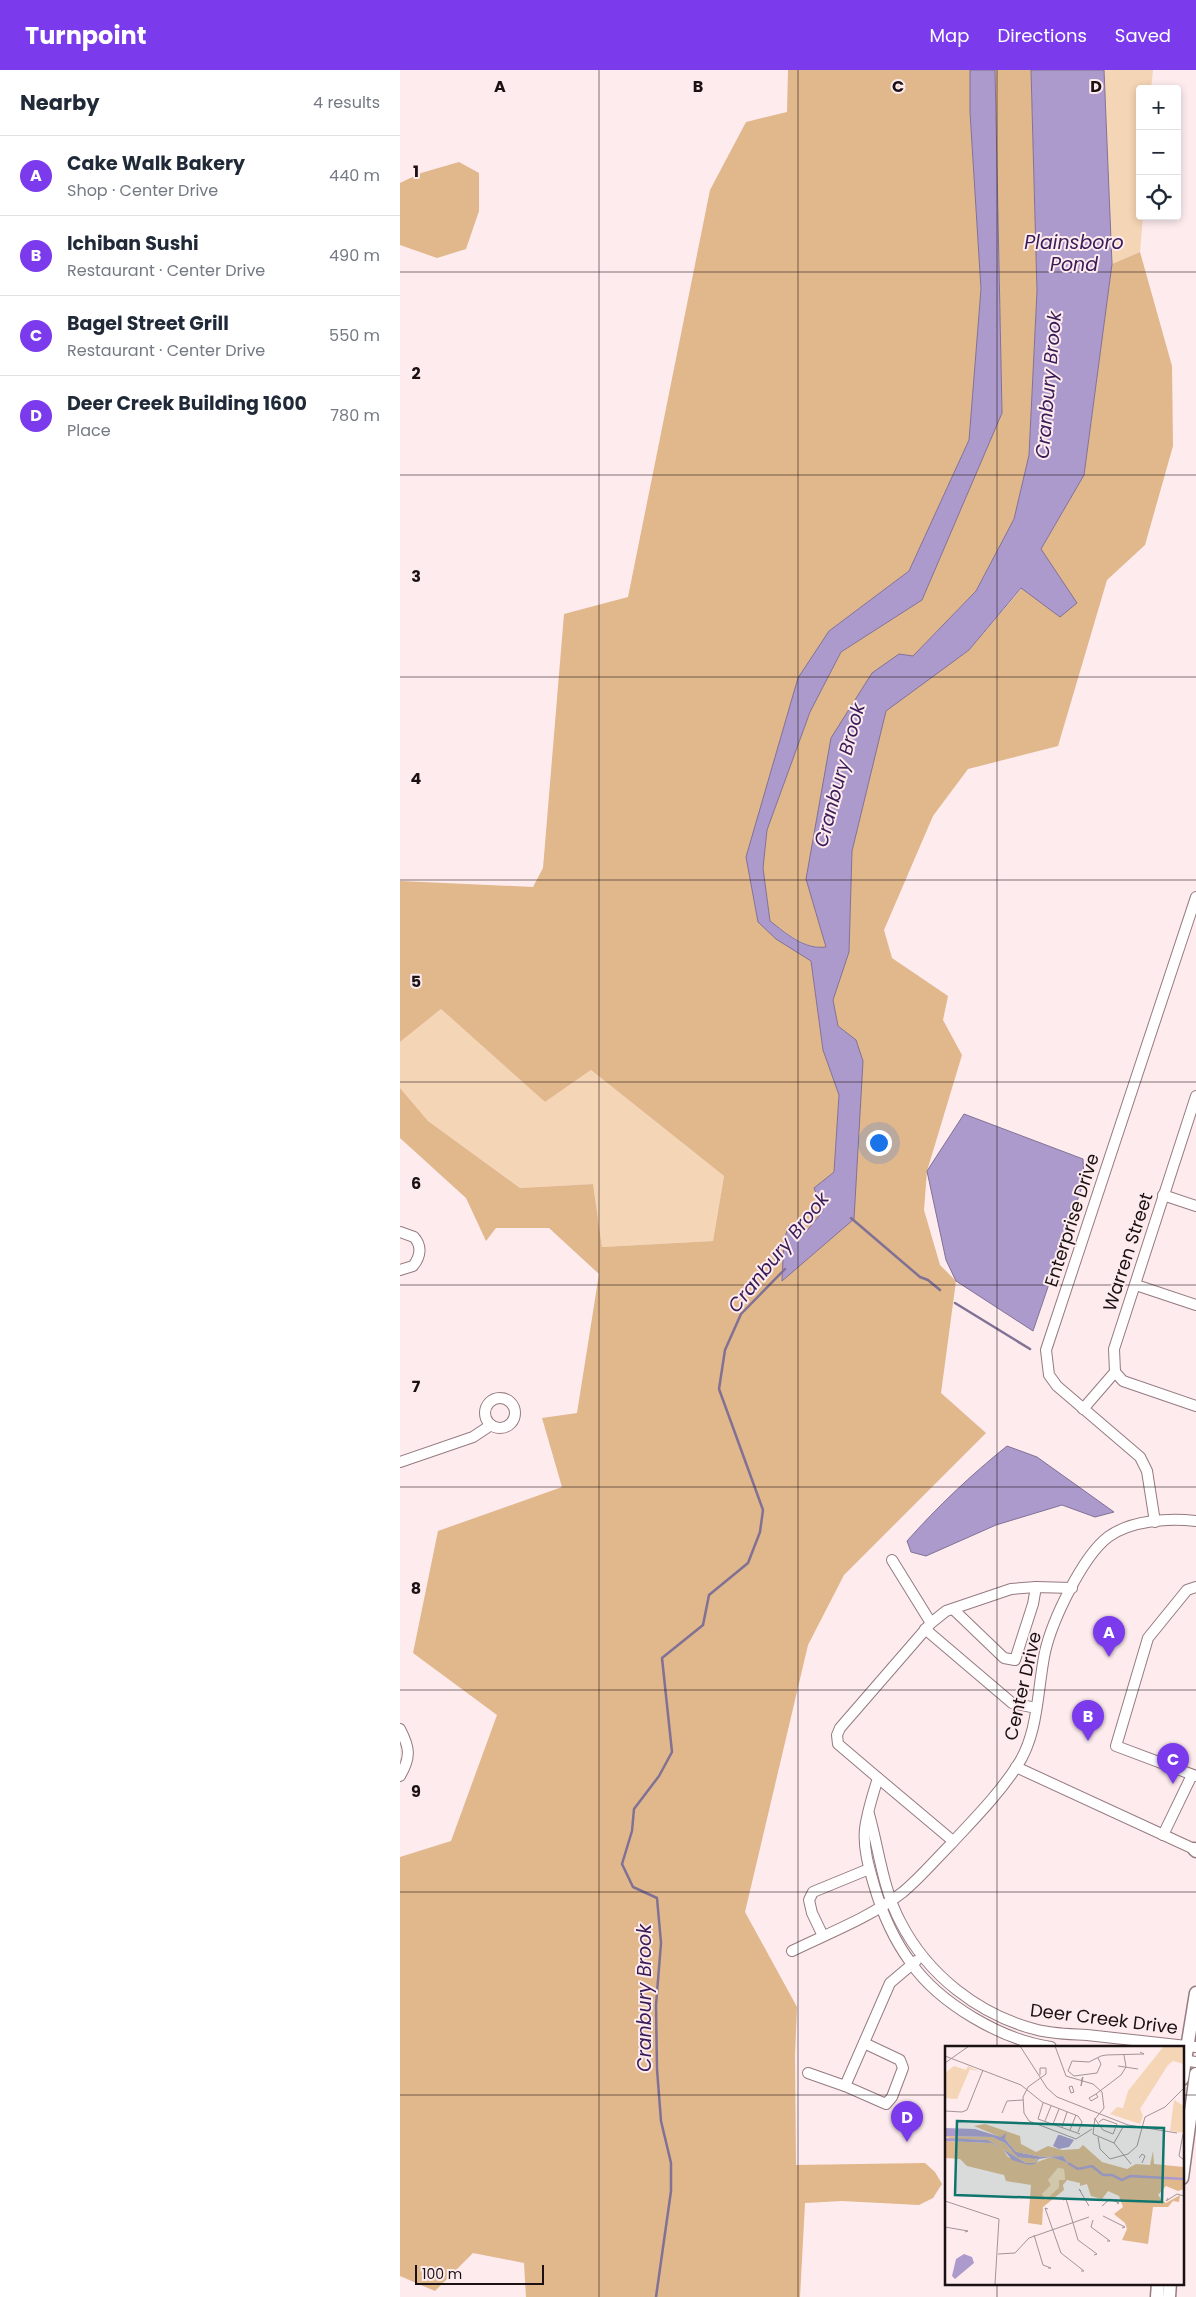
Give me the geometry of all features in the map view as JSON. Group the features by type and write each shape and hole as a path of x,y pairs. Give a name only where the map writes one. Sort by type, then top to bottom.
{"street":[{"name":"Enterprise Drive","path":"1155,1522 1147,1471 1140,1457 1057,1386 1049,1375 1046,1350 1196,897"},
{"name":"Warren Street","path":"1115,1372 1114,1349 1136,1285 1163,1195 1195,1103"},
{"path":"1163,1195 1196,1206"},
{"path":"400,1232 414,1237 420,1248 420,1255 413,1266 400,1270"},
{"path":"1136,1285 1196,1305"},
{"path":"1083,1409 1115,1372 1123,1381 1196,1406"},
{"path":"400,1462 473,1437 491,1425"},
{"name":"Center Drive","path":"792,1951 892,1899 923,1873 954,1841 981,1812 1016,1767 1028,1745 1046,1650 1058,1616 1072,1588 1094,1552 1108,1537 1123,1529 1155,1522 1196,1521"},
{"path":"892,1560 928,1626 1012,1703 1036,1708"},
{"path":"953,1608 1004,1658 1015,1660 1034,1604 1036,1586"},
{"path":"954,1841 838,1744 837,1735 840,1728 928,1626 946,1611 1011,1589 1036,1586 1072,1588"},
{"path":"1164,1835 1194,1775 1116,1746 1148,1638 1187,1590 1196,1587"},
{"path":"400,1729 408,1743 408,1759 400,1776"},
{"name":"Center Drive","path":"1016,1767 1195,1850"},
{"path":"868,1814 878,1778"},
{"name":"Deer Creek Drive","path":"868,1814 864,1830 870,1869 880,1906 893,1933 912,1964 937,1991 976,2018 1018,2038 1045,2046"},
{"name":"Deer Creek Drive","path":"868,1814 880,1864 901,1923 922,1956 942,1978 968,1998 989,2013 1036,2030 1182,2046"},
{"path":"824,1936 812,1913 809,1900 813,1892 870,1869"},
{"path":"845,2086 890,1983 922,1956"},
{"path":"1184,2073 1191,2047 1196,1993"},
{"path":"808,2073 845,2086 886,2104 892,2097 903,2068 900,2060 864,2043"},
{"path":"1184,2163 1196,2074"},
{"path":"1157,2297 1158,2284"},
{"path":"1169,2297 1170,2284"}],"shaded area":[{"path":"788,70 970,70 970,112 981,289 969,440 909,571 829,631 746,857 758,922 811,961 823,1050 839,1095 834,1172 814,1188 823,1211 805,1234 788,1226 782,1280 854,1219 856,1040 838,1026 833,1000 849,952 852,851 886,710 969,650 1022,588 1060,617 1041,549 1084,475 1112,264 1140,252 1172,366 1173,446 1145,545 1107,580 1058,746 968,769 933,816 884,930 892,958 948,996 943,1020 962,1055 927,1171 924,1210 940,1265 956,1281 941,1393 986,1433 844,1575 808,1645 745,1912 797,2007 795,2056 796,2165 925,2163 935,2172 942,2184 933,2198 919,2205 842,2201 805,2203 800,2297 526,2297 524,2263 473,2253 435,2291 400,2276 400,1857 451,1841 497,1715 413,1653 438,1531 562,1487 542,1418 577,1413 599,1274 549,1228 496,1228 486,1241 466,1198 400,1138 400,1088 428,1121 520,1188 593,1184 602,1247 713,1241 724,1176 591,1070 545,1102 441,1009 400,1042 400,881 533,887 543,868 564,614 628,597 710,190 746,122 787,112"},
{"path":"995,70 1031,70 1037,291 1029,455 1014,519 976,591 913,656 899,654 806,879 826,947 818,947 803,943 770,921 763,868 767,830 810,712 841,652 922,600 1002,413"},
{"path":"1104,70 1153,70 1151,85 1136,85 1136,220 1143,220 1140,252 1112,264"},
{"path":"459,162 479,173 479,211 466,249 437,258 400,245 400,183 421,173"},
{"path":"441,1009 545,1102 591,1070 724,1176 713,1241 602,1247 593,1184 520,1188 428,1121 400,1088 400,1042"}],"water":[{"name":"Plainsboro Pond","path":"970,70 995,70 1002,413 922,600 841,652 810,712 767,830 763,868 770,921 803,943 810,946 826,947 806,879 831,738 872,673 899,654 913,656 976,591 1014,519 1029,455 1037,291 1031,70 1104,70 1112,264 1084,475 1041,549 1077,603 1060,617 1021,588 969,650 886,711 852,851 849,952 833,1000 838,1026 856,1040 863,1061 854,1219 782,1281 784,1240 789,1225 805,1233 823,1211 814,1188 834,1172 839,1095 823,1050 811,961 776,939 758,922 746,857 798,678 829,631 909,571 969,440 981,289 970,112"},
{"path":"964,1114 1083,1159 1084,1181 1033,1331 956,1281 946,1260 927,1171"},
{"path":"1007,1446 1037,1457 1114,1512 1095,1517 1062,1505 996,1525 926,1556 911,1552 907,1541 955,1491"}],"waterway":[{"path":"851,1218 920,1277 928,1280 940,1290"},
{"name":"Cranbury Brook","path":"656,2297 671,2191 671,2163 661,2121 657,2069 656,2005 661,1943 657,1898 633,1887 622,1864 632,1831 634,1809 659,1776 672,1752 662,1658 703,1625 709,1595 748,1563 760,1532 763,1510 719,1389 725,1350 741,1314 785,1269"},
{"path":"955,1303 1030,1349"}],"place":[{"name":"Cake Walk Bakery","path":"1109,1657"},
{"name":"Ichiban Sushi","path":"1088,1741"},
{"name":"Bagel Street Grill","path":"1173,1784"},
{"name":"Deer Creek Building 1600","path":"907,2142"}]}
